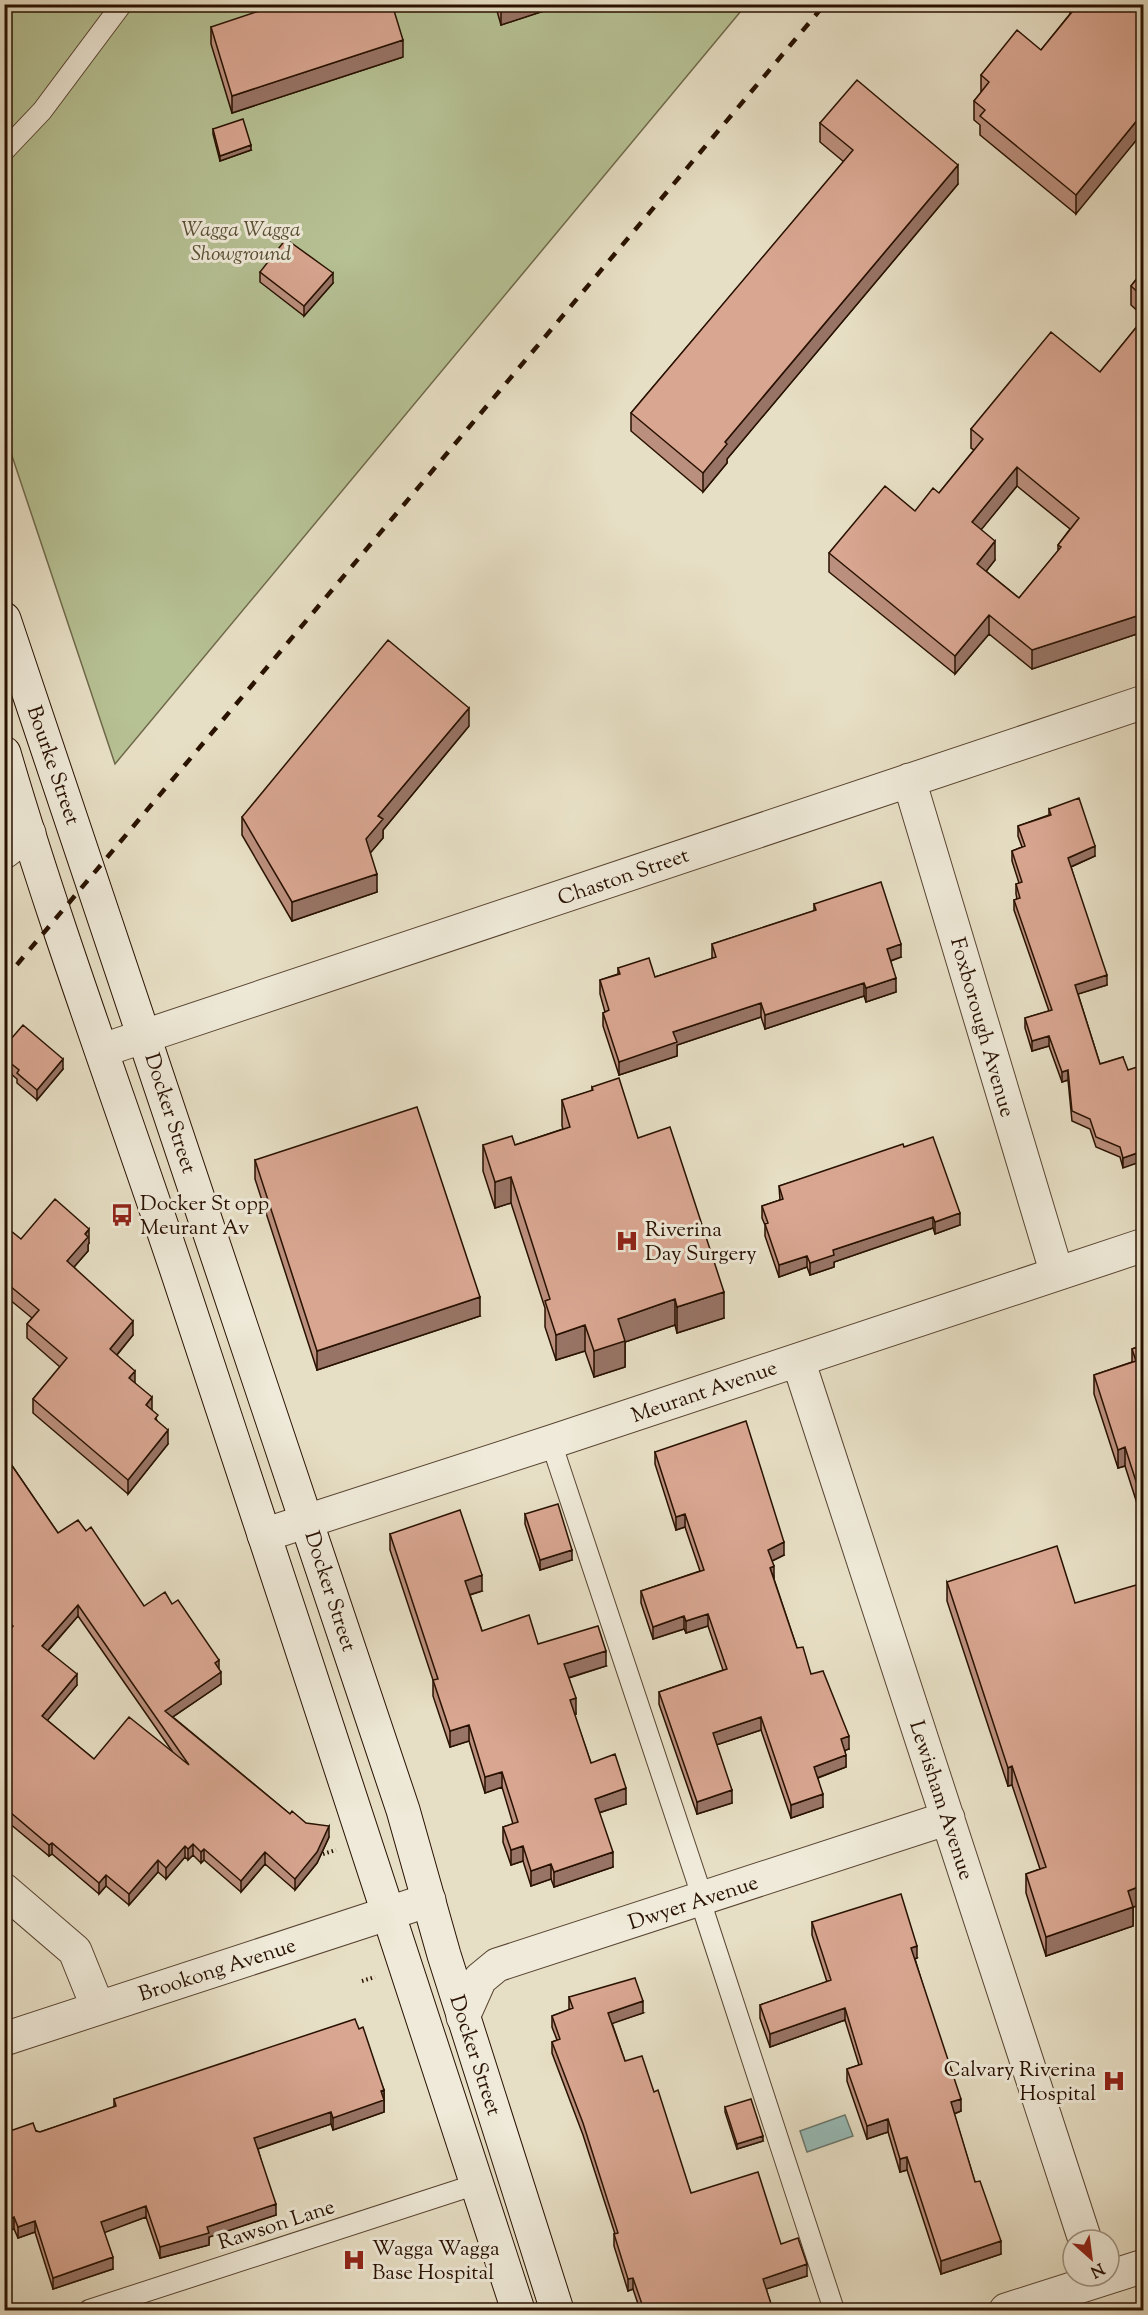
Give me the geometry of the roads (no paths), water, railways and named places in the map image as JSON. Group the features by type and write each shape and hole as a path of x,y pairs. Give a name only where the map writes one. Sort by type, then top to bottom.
{"street":[{"name":"Bourke Street","path":"4,620 93,876"},
{"name":"Chaston Street","path":"103,1050 1143,702"},
{"name":"Bourke Street","path":"4,753 17,842 57,919"},
{"name":"Foxborough Avenue","path":"909,780 1057,1274"},
{"name":"Docker Street","path":"93,876 404,1810 463,2017 557,2310"},
{"name":"Docker Street","path":"57,919 103,1050 264,1535 518,2310"},
{"name":"Meurant Avenue","path":"264,1535 551,1443 1143,1245"},
{"name":"Lewisham Avenue","path":"798,1359 1081,2228"},
{"name":"Dwyer Avenue","path":"463,2017 480,1979 497,1965 948,1818"},
{"path":"4,1890 75,1951 99,2008"},
{"name":"Brookong Avenue","path":"4,2039 429,1900"},
{"path":"1121,2272 1143,2266"},
{"path":"1006,2310 1069,2288"}],"lane":[{"path":"4,152 42,111 122,4"},
{"path":"551,1443 834,2310"},
{"name":"Rawson Lane","path":"89,2310 477,2184"}],"water":[{"path":"845,2115 853,2136 807,2152 800,2131"}],"railway":[{"path":"4,980 825,4"}],"place":[{"name":"Docker St opp Meurant Av","path":"122,1215"},
{"name":"Riverina Day Surgery","path":"627,1241"},
{"name":"Calvary Riverina Hospital","path":"1114,2081"},
{"name":"Wagga Wagga Base Hospital","path":"354,2260"}],"park label":[{"name":"Wagga Wagga Showground","path":"241,241"}]}
